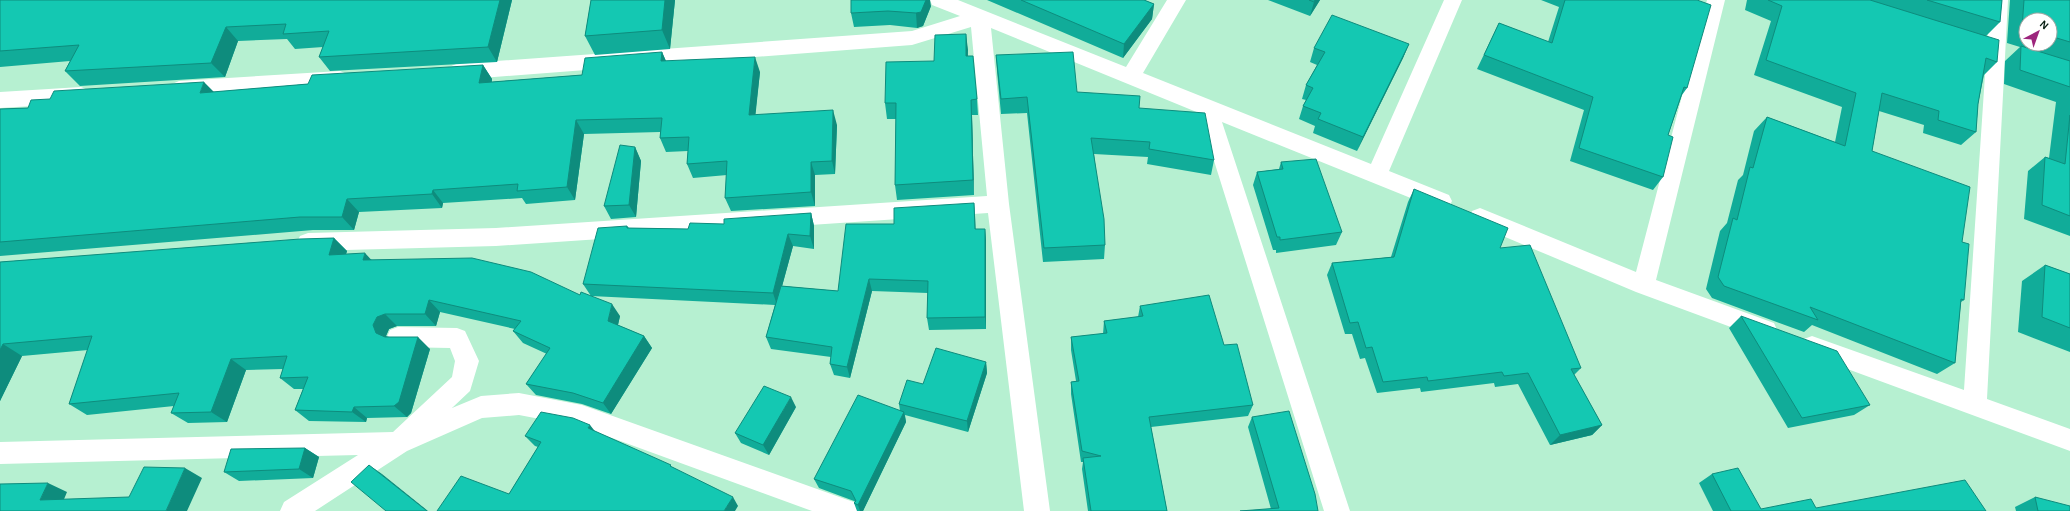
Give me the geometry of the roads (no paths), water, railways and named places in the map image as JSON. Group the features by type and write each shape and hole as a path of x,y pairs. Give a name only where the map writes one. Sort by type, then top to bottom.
{"street":[{"path":"939,0 1131,76 1208,110 1377,175 1644,285 2070,440"},
{"path":"1131,76 1177,0"},
{"path":"1377,175 1453,0"},
{"path":"1644,285 1716,0"},
{"path":"1975,406 1999,0"},
{"path":"438,73 550,67 912,38 980,17"},
{"path":"980,17 998,204 1037,511"},
{"path":"159,90 358,78"},
{"path":"0,100 96,94"},
{"path":"1208,110 1337,511"},
{"path":"290,243 496,237 998,204"},
{"path":"0,453 398,443 462,383 467,360 457,338 398,336"},
{"path":"293,511 398,443 481,408 519,404 582,416 845,511"}]}
